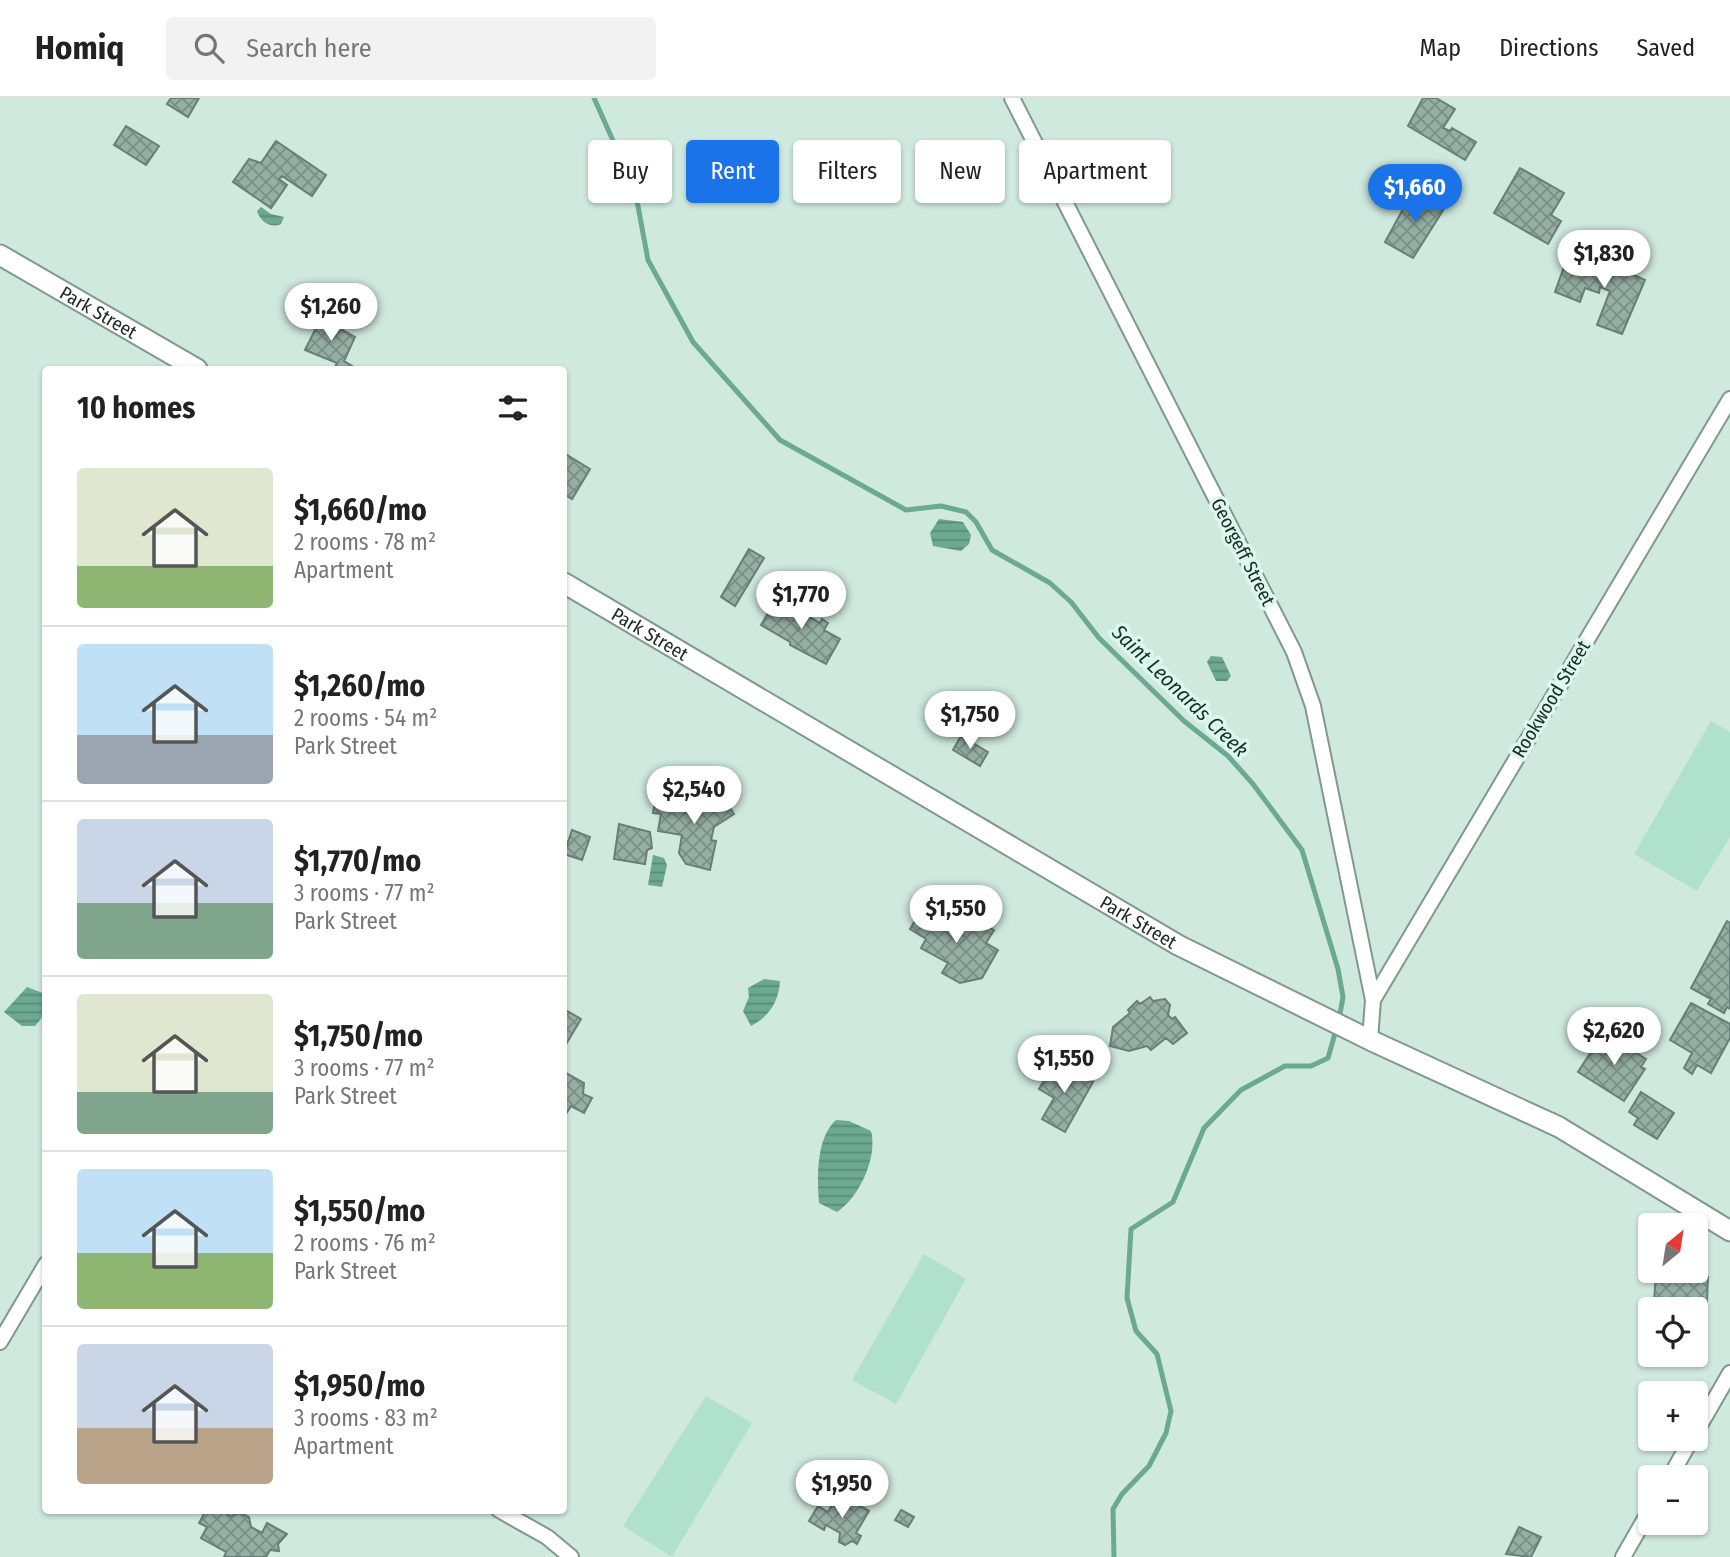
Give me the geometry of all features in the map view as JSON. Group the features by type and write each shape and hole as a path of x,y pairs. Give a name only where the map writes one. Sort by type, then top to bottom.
{"street":[{"name":"Georgeff Street","path":"1012,98 1294,652 1313,706 1373,1000 1370,1040"},
{"name":"Park Street","path":"0,255 192,366"},
{"name":"Rookwood Street","path":"1373,1000 1730,399"},
{"name":"Park Street","path":"567,585 1178,945 1370,1040 1559,1127 1730,1231"},
{"path":"0,1342 42,1271"},
{"path":"1708,1411 1730,1373"},
{"path":"506,1514 547,1537 571,1557"},
{"path":"1623,1557 1638,1531"}],"shaded area":[{"path":"261,207 271,214 284,217 281,224 269,225 263,221 257,211"},
{"path":"939,519 963,522 971,535 969,544 961,551 933,546 930,533"},
{"path":"1211,656 1222,657 1231,676 1227,681 1216,681 1207,662"},
{"path":"1711,721 1730,732 1730,837 1697,891 1634,854"},
{"path":"653,855 664,858 667,865 662,887 648,885"},
{"path":"764,979 780,981 778,995 768,1013 751,1026 743,1011 749,997 748,988"},
{"path":"27,987 42,993 42,1018 35,1026 22,1026 4,1012"},
{"path":"836,1120 849,1121 871,1131 872,1141 872,1153 865,1176 853,1197 837,1212 819,1203 818,1182 821,1147 829,1128"},
{"path":"924,1254 966,1279 896,1404 852,1380"},
{"path":"706,1396 752,1423 672,1557 623,1526"}],"building":[{"path":"171,98 199,98 188,117 167,104"},
{"path":"1423,98 1436,98 1455,109 1443,128 1450,131 1452,128 1476,142 1465,160 1408,126"},
{"path":"126,126 159,146 146,165 114,145"},
{"path":"276,141 326,175 312,196 282,176 279,179 287,185 271,208 233,182 249,159 261,163"},
{"path":"1520,168 1564,193 1551,215 1561,221 1548,244 1494,213"},
{"path":"1427,193 1447,204 1413,258 1385,242 1409,198 1421,204"},
{"path":"1597,258 1645,280 1622,334 1597,325 1610,291 1600,287 1599,293 1585,288 1580,302 1555,292 1565,264 1575,268 1576,263 1592,269"},
{"path":"322,316 344,326 342,330 355,337 344,361 352,366 336,366 337,363 305,350"},
{"path":"567,455 590,469 572,499 567,496"},
{"path":"749,549 764,558 735,606 721,597"},
{"path":"777,598 820,623 822,619 828,623 824,630 840,639 826,664 790,645 790,642 761,625"},
{"path":"961,736 988,752 980,766 953,750"},
{"path":"718,790 734,814 714,827 711,840 716,841 710,870 686,864 679,853 682,835 658,831 661,814 653,813 656,796 697,804"},
{"path":"619,824 650,832 652,848 647,850 645,864 614,859"},
{"path":"572,830 590,837 582,860 567,855"},
{"path":"930,907 973,929 978,921 994,930 986,943 998,950 982,978 960,983 942,973 948,963 921,948 926,939 910,929 922,909 928,912"},
{"path":"1727,921 1730,923 1730,1009 1727,1007 1724,1013 1708,1004 1711,999 1691,988"},
{"path":"1150,997 1153,1001 1165,999 1170,1005 1168,1015 1172,1019 1175,1017 1187,1033 1173,1044 1166,1038 1151,1050 1147,1046 1129,1051 1110,1046 1113,1027 1130,1013 1128,1010 1137,1001 1140,1004"},
{"path":"1691,1003 1730,1024 1730,1038 1711,1073 1697,1065 1692,1074 1684,1068 1692,1053 1670,1040"},
{"path":"567,1011 581,1019 567,1043"},
{"path":"1610,1036 1646,1059 1641,1067 1645,1069 1624,1101 1578,1072 1600,1038 1606,1042"},
{"path":"1055,1061 1093,1082 1065,1132 1042,1119 1054,1098 1039,1089"},
{"path":"567,1074 584,1083 583,1094 592,1098 584,1113 571,1106 567,1112"},
{"path":"1641,1092 1674,1113 1657,1139 1634,1125 1638,1118 1629,1112"},
{"path":"1655,1283 1708,1283 1707,1297 1654,1297"},
{"path":"842,1496 869,1511 856,1533 861,1536 857,1544 852,1541 845,1545 839,1542 840,1533 826,1525 824,1530 809,1521 818,1506 828,1512 832,1505 836,1507"},
{"path":"901,1510 914,1517 908,1527 895,1520"},
{"path":"204,1514 242,1514 249,1517 251,1527 262,1533 267,1523 287,1534 278,1544 279,1551 270,1550 266,1557 224,1557 226,1552 201,1538 207,1527 199,1523"},
{"path":"1519,1527 1541,1537 1531,1557 1506,1554"}],"waterway":[{"name":"Saint Leonards Creek","path":"594,98 635,190 648,260 693,342 780,440 906,510 941,506 966,512 976,522 992,550 1050,583 1071,602 1099,638 1184,721 1228,756 1253,784 1302,850 1338,969 1343,997 1339,1020"},
{"name":"Saint Leonards Creek","path":"1114,1557 1113,1509 1122,1494 1149,1466 1166,1433 1171,1411 1157,1354 1136,1331 1127,1298 1131,1229 1173,1202 1204,1128 1241,1090 1285,1066 1311,1066 1328,1058 1336,1030"}]}
